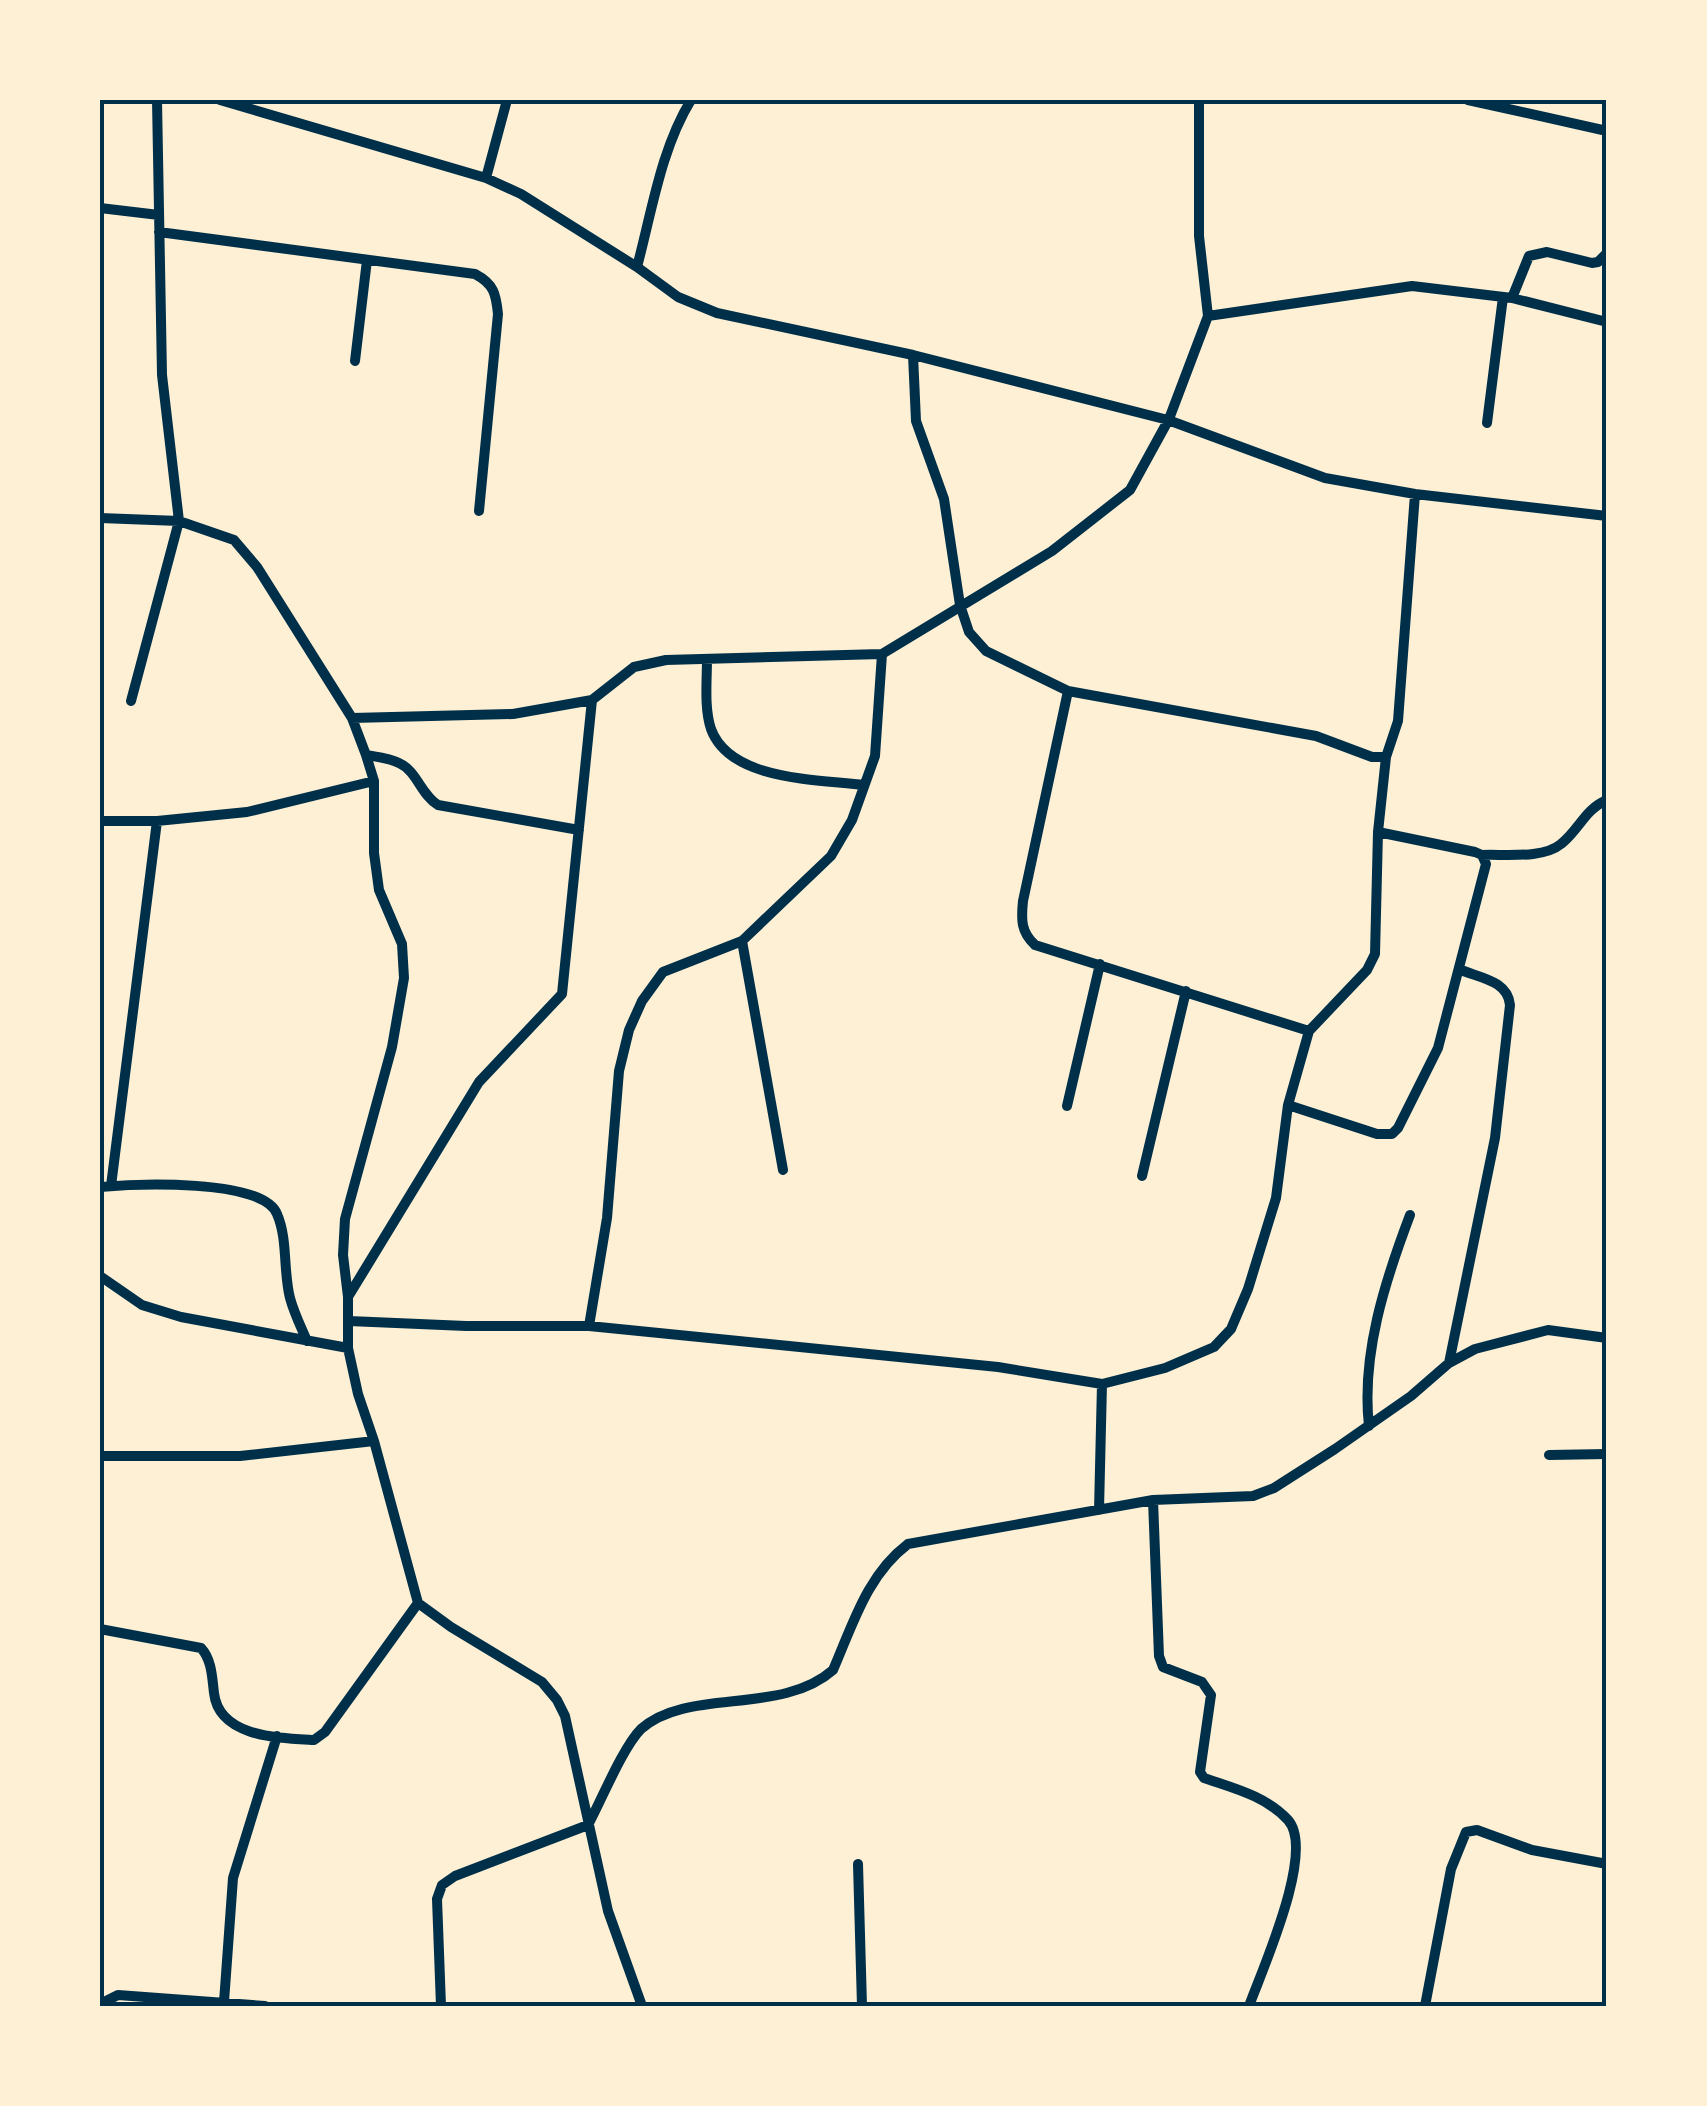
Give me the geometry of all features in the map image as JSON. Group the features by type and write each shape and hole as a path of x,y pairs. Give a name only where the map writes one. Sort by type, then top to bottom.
{"street":[{"path":"132,701 179,521 162,375 157,100"},
{"path":"220,100 486,178 522,194 678,296 717,313 913,355 1168,420 1325,478 1415,494 1607,516"},
{"path":"486,178 507,100"},
{"path":"638,267 668,151 691,100"},
{"path":"352,718 513,714 592,700 634,668 666,660 882,654 1052,551 1130,490 1168,420 1208,316 1199,236 1198,100"},
{"path":"1468,100 1607,132"},
{"path":"100,208 159,215"},
{"path":"160,232 475,274 488,280 496,292 498,314 479,512"},
{"path":"1488,423 1508,298 1530,256 1547,252 1592,263 1607,253"},
{"path":"355,361 367,260"},
{"path":"1208,316 1392,286 1508,298 1607,322"},
{"path":"913,355 916,421 944,500 960,605 969,632 986,651 1068,691 1316,736 1372,757 1386,757"},
{"path":"349,1321 589,1326 998,1366 1102,1384 1165,1368 1214,1347 1231,1329 1248,1289 1276,1198 1288,1105 1309,1031 1367,970 1376,954 1378,832 1386,757 1398,721 1415,494"},
{"path":"100,518 179,521 234,540 256,567 352,718 366,755 374,781 374,853 379,890 402,944 404,978 392,1047 345,1219 348,1348 358,1394 418,1603 542,1682 565,1716 608,1911 642,2006"},
{"path":"589,1326 606,1218 620,1071 629,1030 642,1001 663,972 742,941 831,856 852,820 875,756 882,654"},
{"path":"706,659 708,718 712,732 728,755 744,766 770,772 864,785"},
{"path":"1068,691 1023,901 1021,922 1025,936 1035,945 1309,1031"},
{"path":"348,1297 478,1082 562,994 592,700"},
{"path":"366,755 397,761 407,768 427,798 438,805 579,830"},
{"path":"100,820 156,822 247,812 374,781"},
{"path":"1378,832 1482,855 1550,851 1564,842 1590,810 1607,800"},
{"path":"156,822 106,1186 156,1183 238,1192 265,1200 279,1216 290,1297 307,1341"},
{"path":"1288,1105 1377,1134 1392,1134 1398,1128 1438,1048 1486,864 1482,855"},
{"path":"742,941 783,1170"},
{"path":"1067,1106 1100,964"},
{"path":"1450,1363 1495,1138 1510,1006 1510,996 1501,985 1460,970"},
{"path":"1142,1176 1186,991"},
{"path":"1369,1426 1367,1386 1382,1300 1410,1216"},
{"path":"100,1276 142,1305 181,1317 348,1348"},
{"path":"441,2006 438,1899 442,1885 455,1876 588,1825 642,1729 682,1709 756,1700 808,1687 823,1679 833,1670 867,1590 888,1560 908,1544 1153,1500 1253,1496 1274,1488 1369,1426 1450,1363 1492,1343 1562,1330 1607,1338"},
{"path":"1099,1510 1102,1384"},
{"path":"100,1456 240,1456 374,1441"},
{"path":"1549,1454 1607,1454"},
{"path":"1153,1500 1159,1656 1166,1671 1202,1682 1212,1700 1200,1772 1204,1778 1255,1796 1289,1821 1296,1837 1291,1893 1249,2006"},
{"path":"100,1629 201,1648 211,1665 216,1708 224,1720 245,1730 308,1740 320,1736 418,1603"},
{"path":"224,2002 233,1878 277,1736"},
{"path":"1426,2006 1451,1869 1466,1832 1478,1830 1532,1850 1607,1864"},
{"path":"858,1864 862,2006"},
{"path":"100,2004 118,1995 265,2006"}]}
